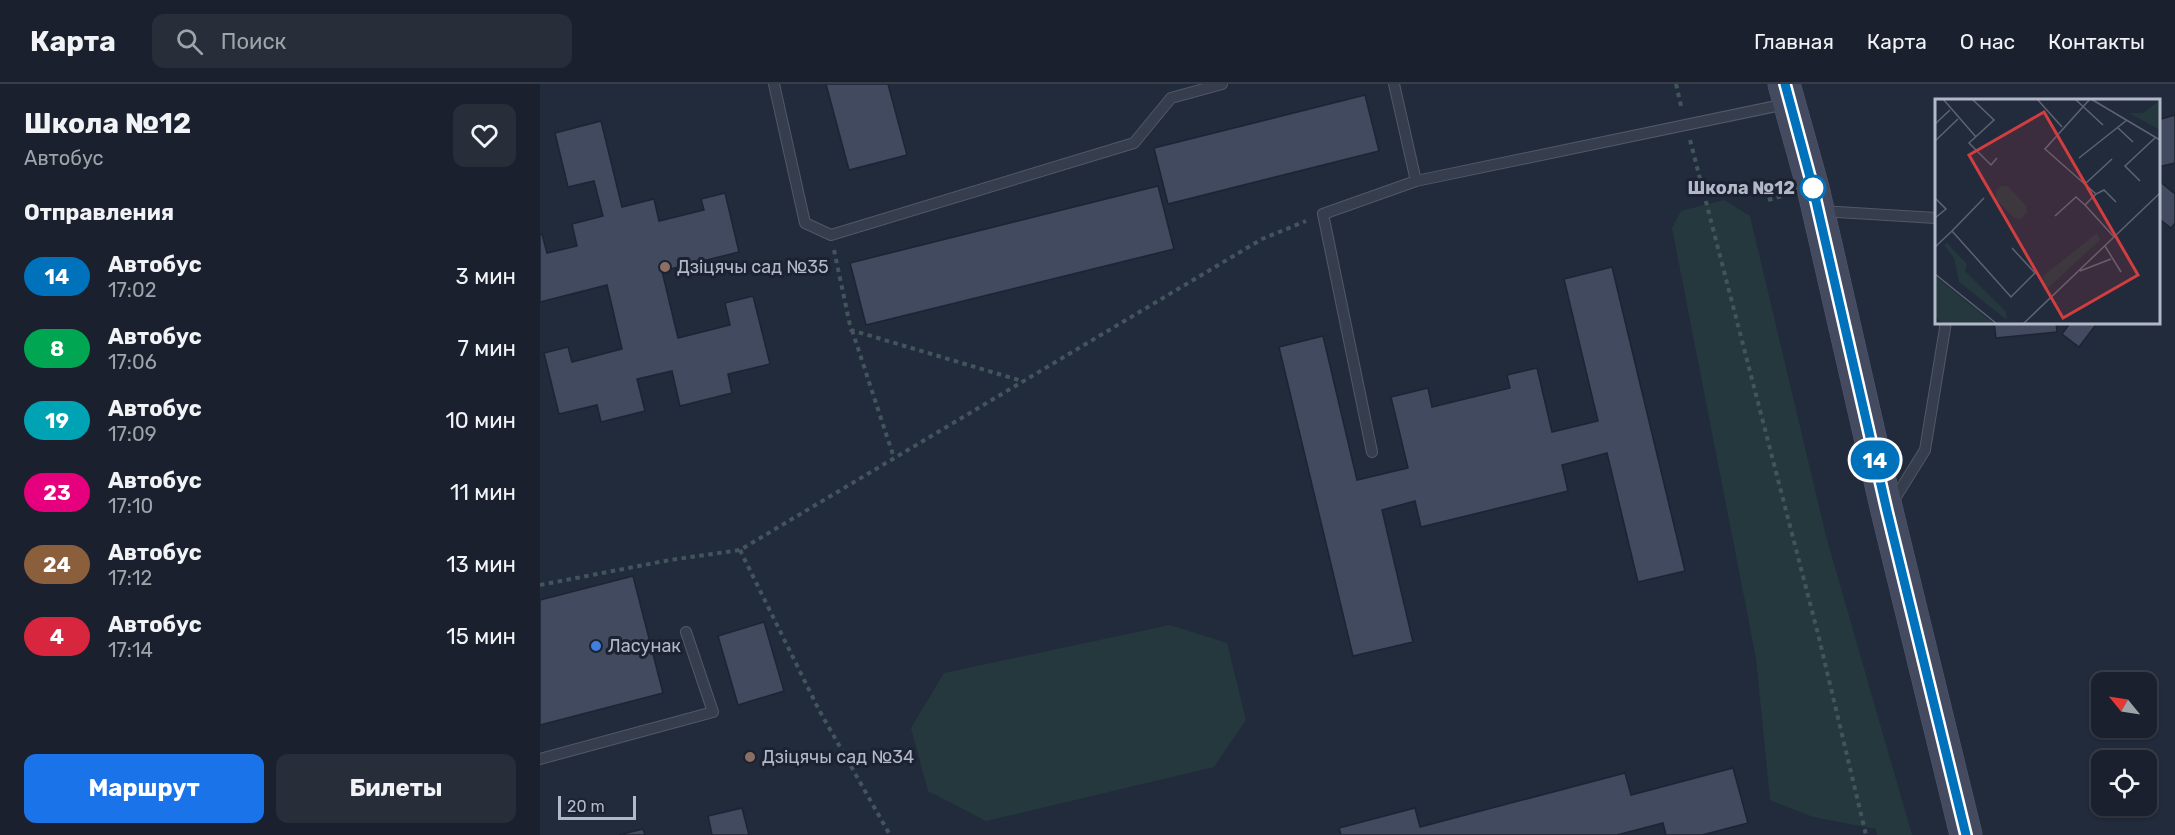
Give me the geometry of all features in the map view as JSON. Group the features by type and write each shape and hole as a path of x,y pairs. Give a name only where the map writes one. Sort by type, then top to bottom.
{"main road":[{"path":"1787,94 1818,211 1887,511 1966,835"}],"lane":[{"path":"774,84 805,223 831,235 1134,143 1171,98 1222,84"},
{"path":"1394,84 1416,181"},
{"path":"1372,452 1323,214 1416,181 1686,126 1787,94"},
{"path":"1818,211 1935,218"},
{"path":"1887,511 1925,450 1946,324"},
{"path":"540,759 713,712 686,632"}],"path":[{"path":"1676,84 1818,634 1866,835"},
{"path":"540,585 670,560 740,550 1262,238 1323,214"},
{"path":"831,235 851,330 894,458"},
{"path":"851,330 1023,382"},
{"path":"740,550 819,710 890,835"}],"shaded area":[{"path":"1724,200 1750,216 1826,536 1912,835 1877,835 1876,829 1813,817 1770,800 1756,658 1672,228 1681,211"},
{"path":"1170,625 1227,643 1246,720 1214,767 986,821 928,791 911,728 944,673"}],"building":[{"path":"826,84 888,84 907,155 849,170"},
{"path":"1365,95 1379,151 1168,204 1154,148"},
{"path":"2175,115 2175,163 2160,167 2160,119"},
{"path":"601,121 622,207 654,199 659,221 704,210 701,199 725,193 739,252 662,271 678,338 730,325 725,303 753,296 770,364 728,374 732,393 680,406 672,371 637,379 645,411 601,422 597,405 559,414 544,353 568,347 572,362 622,349 607,285 540,302 540,234 542,234 547,253 577,246 572,224 603,216 594,181 568,187 555,133"},
{"path":"2160,182 2175,194 2175,223 2171,228 2160,220"},
{"path":"1158,186 1174,249 866,325 850,263"},
{"path":"1612,267 1685,571 1638,582 1607,453 1562,465 1568,491 1421,527 1415,501 1382,510 1413,642 1353,656 1279,347 1323,336 1357,480 1408,468 1391,397 1428,388 1432,407 1510,388 1507,375 1537,368 1552,432 1598,421 1564,279"},
{"path":"1994,324 2056,324 2057,332 1996,338"},
{"path":"2070,324 2096,324 2079,347 2062,334"},
{"name":"Ласунак","path":"633,576 663,693 540,725 540,600"},
{"path":"764,622 784,691 738,705 718,636"},
{"path":"1733,768 1748,823 1702,835 1666,835 1663,823 1617,835 1341,835 1339,828 1415,808 1420,827 1625,773 1631,795"},
{"path":"742,808 749,835 712,835 708,816"},
{"path":"643,829 645,835 619,835"}],"bus line":[{"name":"14","path":"1785,84 1813,188 1887,511 1966,835"}],"place":[{"name":"Школа №12","path":"1813,188"},
{"name":"Дзіцячы сад №35","path":"665,267"},
{"name":"Ласунак","path":"596,646"},
{"name":"Дзіцячы сад №34","path":"750,757"}]}
